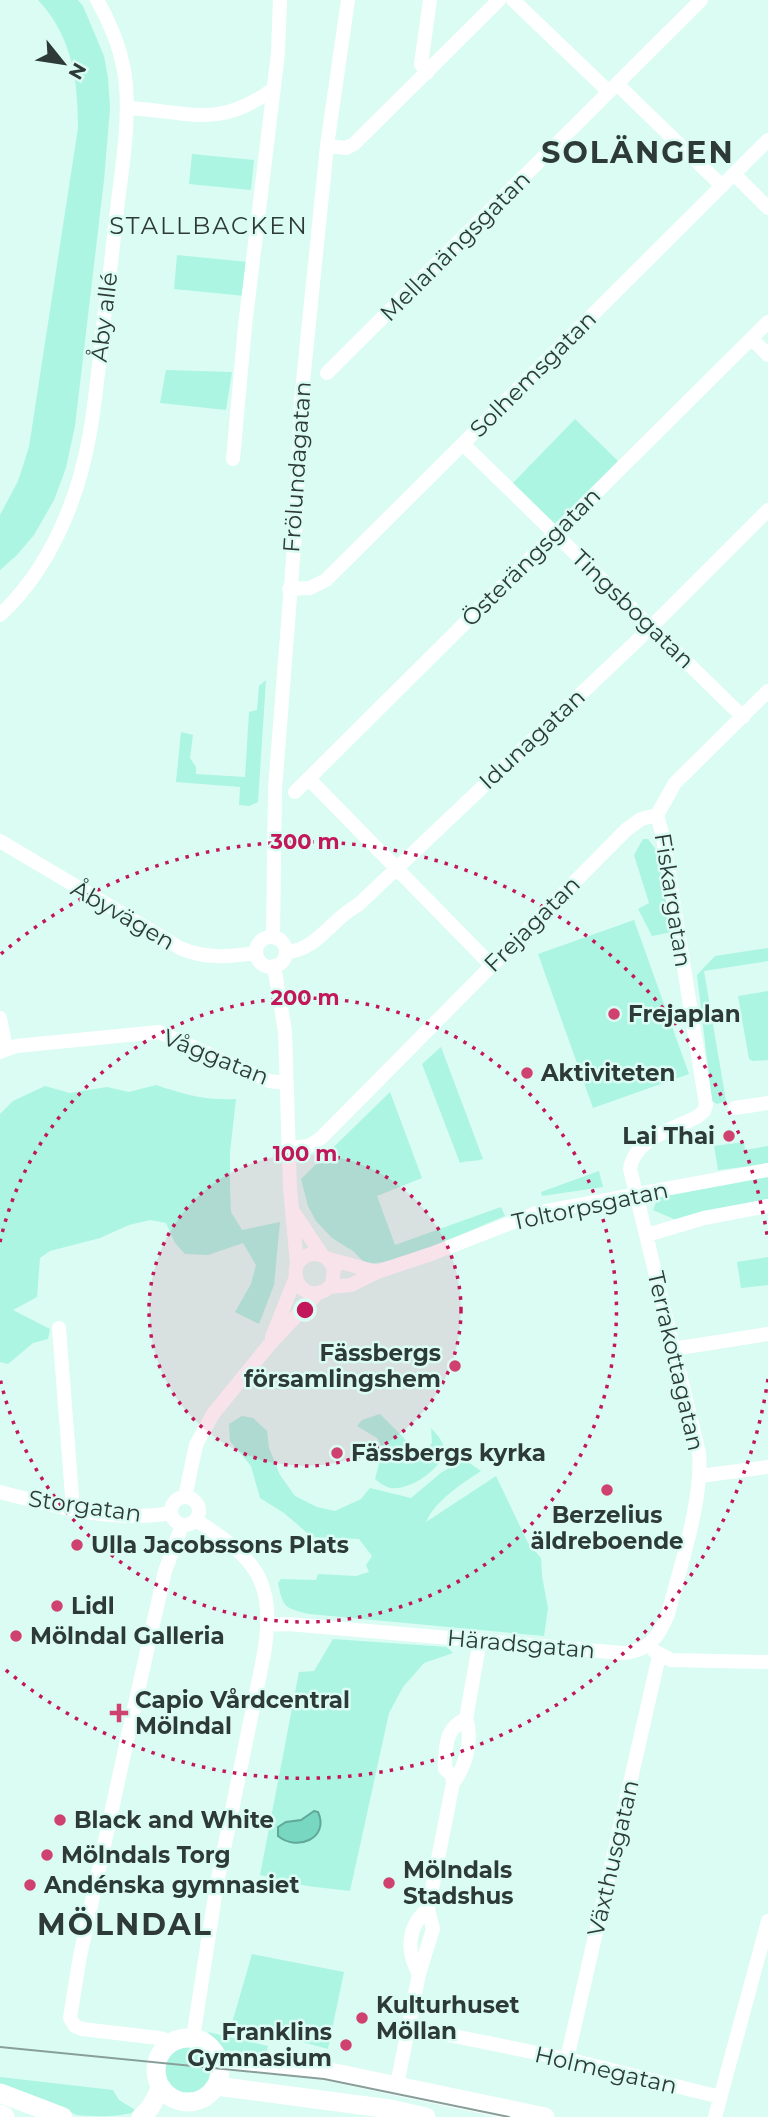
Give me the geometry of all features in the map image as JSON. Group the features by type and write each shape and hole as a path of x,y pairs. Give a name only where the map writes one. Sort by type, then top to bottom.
{"main road":[{"path":"180,2038 193,2038 207,2043 219,2060 220,2076 216,2086 200,2100 178,2101 161,2088 157,2079 156,2063 168,2044 180,2038"},
{"path":"219,2060 311,2068 545,2117"},
{"path":"216,2086 390,2109 426,2117"},
{"path":"141,2117 150,2108 161,2088"},
{"path":"0,2093 63,2117"},
{"path":"159,2117 178,2101"}],"street":[{"name":"Åby allé","path":"0,615 26,586 58,534 68,513 85,460 112,256 127,108 121,55 106,15 97,0"},
{"path":"233,459 279,46 280,0"},
{"name":"Frölundagatan","path":"273,937 275,789 296,521 303,376 327,146 348,0"},
{"path":"426,73 421,64 430,0"},
{"path":"327,146 346,148 354,144 499,0"},
{"path":"513,0 722,186"},
{"name":"Mellanängsgatan","path":"327,373 701,0"},
{"path":"127,108 216,116 254,103 273,89"},
{"name":"Solhemsgatan","path":"289,589 310,589 326,580 768,140"},
{"path":"734,174 768,208"},
{"name":"Österängsgatan","path":"295,792 768,322"},
{"path":"752,339 768,355"},
{"name":"Tingsbogatan","path":"463,444 743,717"},
{"name":"Idunagatan","path":"286,952 302,949 321,936 346,911 358,905 651,627 768,510"},
{"path":"657,815 675,783 768,691"},
{"path":"309,779 491,965"},
{"name":"Frejagatan","path":"289,1148 315,1143 626,830 641,819 657,815"},
{"name":"Fiskargatan","path":"635,1194 630,1169 636,1152 649,1140 701,1114 706,1105 663,836 657,815"},
{"name":"Åbyvägen","path":"0,841 193,954 214,956 256,953"},
{"path":"273,937 282,942 286,952 283,961 274,967 262,964 256,953 261,941 273,937"},
{"path":"274,967 285,1031 296,1271 303,1290 324,1290"},
{"path":"0,1018 3,1050"},
{"name":"Våggatan","path":"3,1050 159,1032 254,1076 269,1082 286,1083"},
{"path":"735,1108 768,1103"},
{"name":"Toltorpsgatan","path":"324,1290 351,1285 377,1272 536,1213 768,1170"},
{"name":"Terrakottagatan","path":"635,1194 699,1453 700,1476 668,1614 657,1638 648,1646"},
{"path":"647,1235 704,1219 768,1206"},
{"path":"185,1497 192,1459 202,1432 213,1415 269,1345 324,1290 335,1273 292,1210"},
{"path":"269,1345 296,1271 308,1255 326,1257 377,1272"},
{"path":"59,1328 71,1509"},
{"path":"673,1349 768,1334"},
{"path":"700,1476 768,1467"},
{"name":"Storgatan","path":"0,1492 71,1509 143,1515 171,1513"},
{"path":"168,2044 159,2038 82,2029 70,2020 80,1956 166,1571 189,1522 199,1511 194,1500 185,1497 173,1503 171,1513 174,1520 189,1522 243,1556 255,1570 264,1588 267,1625 264,1654 217,1883 193,2038"},
{"name":"Häradsgatan","path":"267,1625 289,1624 622,1653 634,1652 648,1646"},
{"path":"453,1783 463,1766 469,1740 466,1719 480,1640"},
{"path":"648,1646 659,1656 671,1660 768,1662"},
{"name":"Växthusgatan","path":"566,2059 659,1656"},
{"path":"397,2085 419,1974 409,1952 417,1918 428,1909 453,1783 452,1775 445,1769 448,1737 451,1728 466,1719"},
{"path":"715,2117 768,1921"},
{"name":"Holmegatan","path":"409,2026 566,2059 720,2097"}],"shaded area":[{"path":"38,0 78,0 83,6 104,56 110,108 75,426 66,468 54,500 34,535 0,570 0,515 18,481 29,447 78,128 77,93 66,44 59,28"},
{"path":"192,154 254,160 251,190 189,184"},
{"path":"177,255 248,262 245,296 174,289"},
{"path":"166,370 232,372 226,410 160,403"},
{"path":"575,419 618,461 554,528 510,486"},
{"path":"266,680 258,802 249,806 239,805 240,787 176,782 181,732 193,735 190,758 196,767 196,774 245,777 249,712 257,710 259,686"},
{"path":"643,839 648,839 657,851 672,932 652,936 638,909 649,903 634,855"},
{"name":"Frejaplan","path":"634,920 689,1074 593,1108 538,954"},
{"path":"768,948 768,961 704,971 726,1101 717,1104 712,1101 697,975 715,956"},
{"path":"768,991 768,1060 753,1061 749,1059 738,996"},
{"path":"441,1047 483,1159 460,1163 422,1064"},
{"path":"156,1085 195,1096 236,1099 230,1152 231,1212 242,1230 280,1222 274,1285 259,1324 235,1312 251,1284 256,1265 243,1243 208,1255 185,1254 175,1243 166,1223 150,1220 129,1225 100,1238 50,1251 40,1258 37,1297 13,1310 50,1329 48,1339 33,1343 8,1364 0,1362 0,1114 13,1101 45,1086 70,1093 107,1087 129,1092"},
{"path":"390,1092 422,1178 377,1196 395,1245 501,1207 505,1216 418,1252 366,1264 353,1251 332,1238 316,1221 308,1206 301,1179"},
{"path":"744,1142 745,1150 768,1146 768,1164 718,1170 714,1146"},
{"path":"599,1171 603,1187 542,1196 541,1192"},
{"path":"768,1176 768,1199 676,1220 653,1210 658,1197"},
{"path":"768,1257 768,1285 741,1288 737,1262"},
{"path":"380,1414 415,1453 424,1454 432,1443 431,1428 436,1433 444,1452 430,1473 414,1483 397,1488 390,1488 375,1479 383,1448 377,1438 357,1426 362,1420"},
{"path":"242,1416 253,1418 267,1431 269,1448 280,1475 295,1496 317,1507 335,1511 361,1499 370,1488 411,1498 442,1472 465,1460 481,1471 442,1500 426,1522 496,1476 528,1543 541,1558 548,1608 544,1636 309,1614 286,1606 278,1583 281,1579 316,1580 318,1574 356,1576 369,1572 366,1565 372,1556 359,1539 312,1537 284,1513 260,1498 251,1466 230,1441 229,1424"},
{"path":"333,1639 447,1647 453,1653 424,1663 403,1687 389,1713 350,1891 307,1886 260,1875 299,1672 314,1671"},
{"path":"314,1811 318,1812 321,1821 316,1835 310,1840 294,1843 278,1836 278,1827 286,1822 301,1820"},
{"path":"252,1954 344,1972 328,2049 232,2023"},
{"path":"208,2032 268,2046 266,2055 226,2053"},
{"path":"189,2044 199,2046 207,2052 213,2060 213,2080 207,2088 199,2094 189,2096 179,2094 171,2088 165,2080 163,2070 165,2060 171,2052 179,2046"},
{"path":"0,2077 113,2090 119,2100 137,2111 108,2116 77,2115 0,2086"}],"tram line":[{"path":"0,2047 324,2079 509,2117"}],"place":[{"name":"Frejaplan","path":"614,1014"},
{"name":"Aktiviteten","path":"527,1073"},
{"name":"Lai Thai","path":"729,1136"},
{"name":"Fässbergs församlingshem","path":"455,1366"},
{"name":"Fässbergs kyrka","path":"337,1453"},
{"name":"Berzelius äldreboende","path":"607,1490"},
{"name":"Ulla Jacobssons Plats","path":"77,1545"},
{"name":"Lidl","path":"57,1606"},
{"name":"Mölndal Galleria","path":"16,1636"},
{"name":"Capio Vårdcentral Mölndal","path":"119,1713"},
{"name":"Black and White","path":"60,1820"},
{"name":"Mölndals Torg","path":"47,1855"},
{"name":"Mölndals Stadshus","path":"389,1883"},
{"name":"Andénska gymnasiet","path":"30,1885"},
{"name":"Kulturhuset Möllan","path":"362,2018"},
{"name":"Franklins Gymnasium","path":"346,2045"}],"district":[{"name":"SOLÄNGEN","path":"638,153"},
{"name":"STALLBACKEN","path":"209,226"},
{"name":"MÖLNDAL","path":"125,1925"}]}
